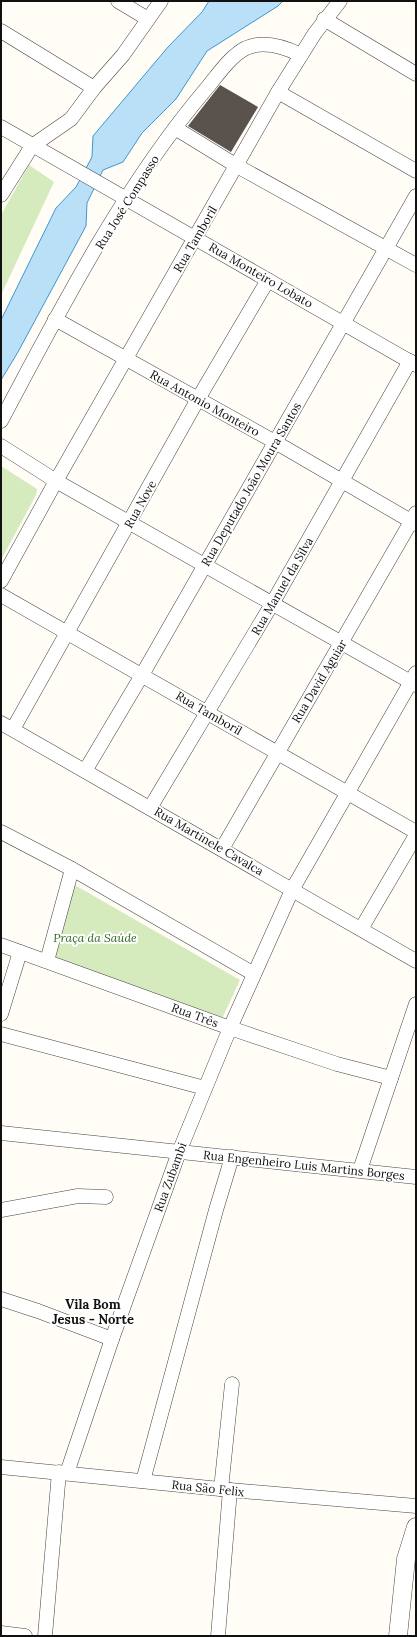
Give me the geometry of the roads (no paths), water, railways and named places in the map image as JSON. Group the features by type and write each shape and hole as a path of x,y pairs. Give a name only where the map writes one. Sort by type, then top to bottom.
{"street":[{"path":"118,1 148,19"},
{"path":"1,195 32,146 71,119 94,88 123,55 161,1"},
{"name":"Rua Tamboril","path":"56,481 278,92 324,19 340,1"},
{"path":"324,19 416,74"},
{"path":"1,31 94,88"},
{"name":"Rua José Compasso","path":"1,421 55,319 127,199 175,128 225,66 245,48 267,44 280,46 301,55"},
{"path":"278,92 416,171"},
{"name":"Rua Monteiro Lobato","path":"1,127 413,363"},
{"path":"175,128 237,166 416,265"},
{"name":"Rua Deputado João Moura Santos","path":"85,771 142,675 204,564 416,196"},
{"name":"Rua Nove","path":"7,726 68,632 198,399 268,280"},
{"name":"Rua Antonio Monteiro","path":"55,319 342,481 414,519"},
{"name":"Rua Manuel da Silva","path":"150,808 272,604 342,481 413,363"},
{"path":"1,446 56,481 342,644 414,680"},
{"path":"1,581 56,481"},
{"name":"Rua David Aguiar","path":"222,849 276,752 342,644 414,519"},
{"name":"Rua Tamboril","path":"1,595 349,792 416,833"},
{"name":"Rua Zubambi","path":"45,1636 63,1472 179,1152 230,1028 292,890 414,680"},
{"name":"Rua Martinele Cavalca","path":"7,726 416,961"},
{"path":"1,832 72,869 254,974"},
{"path":"361,929 416,833"},
{"path":"47,961 72,869"},
{"name":"Rua Três","path":"1,945 230,1028 344,1066 391,1078"},
{"path":"1,1014 20,952"},
{"path":"360,1170 416,1004"},
{"path":"1,1034 205,1088"},
{"name":"Rua Engenheiro Luis Martins Borges","path":"1,1133 416,1177"},
{"path":"143,1481 216,1210 232,1157"},
{"path":"1,1210 78,1196 106,1197"},
{"path":"1,1299 38,1311 112,1340"},
{"path":"218,1636 232,1384"},
{"name":"Rua São Felix","path":"1,1466 226,1490 416,1506"},
{"path":"398,1636 406,1559 416,1527"},
{"path":"409,1636 416,1566"},
{"path":"1,1633 26,1636"}],"water":[{"path":"209,1 283,1 278,6 207,51 176,99 142,133 123,162 103,170 87,203 86,226 18,352 1,380 1,320 56,208 76,187 92,157 93,136 168,47 202,12"}],"district":[{"name":"Vila Bom Jesus - Norte","path":"93,1312"}],"park label":[{"name":"Praça da Saúde","path":"95,937"}]}
